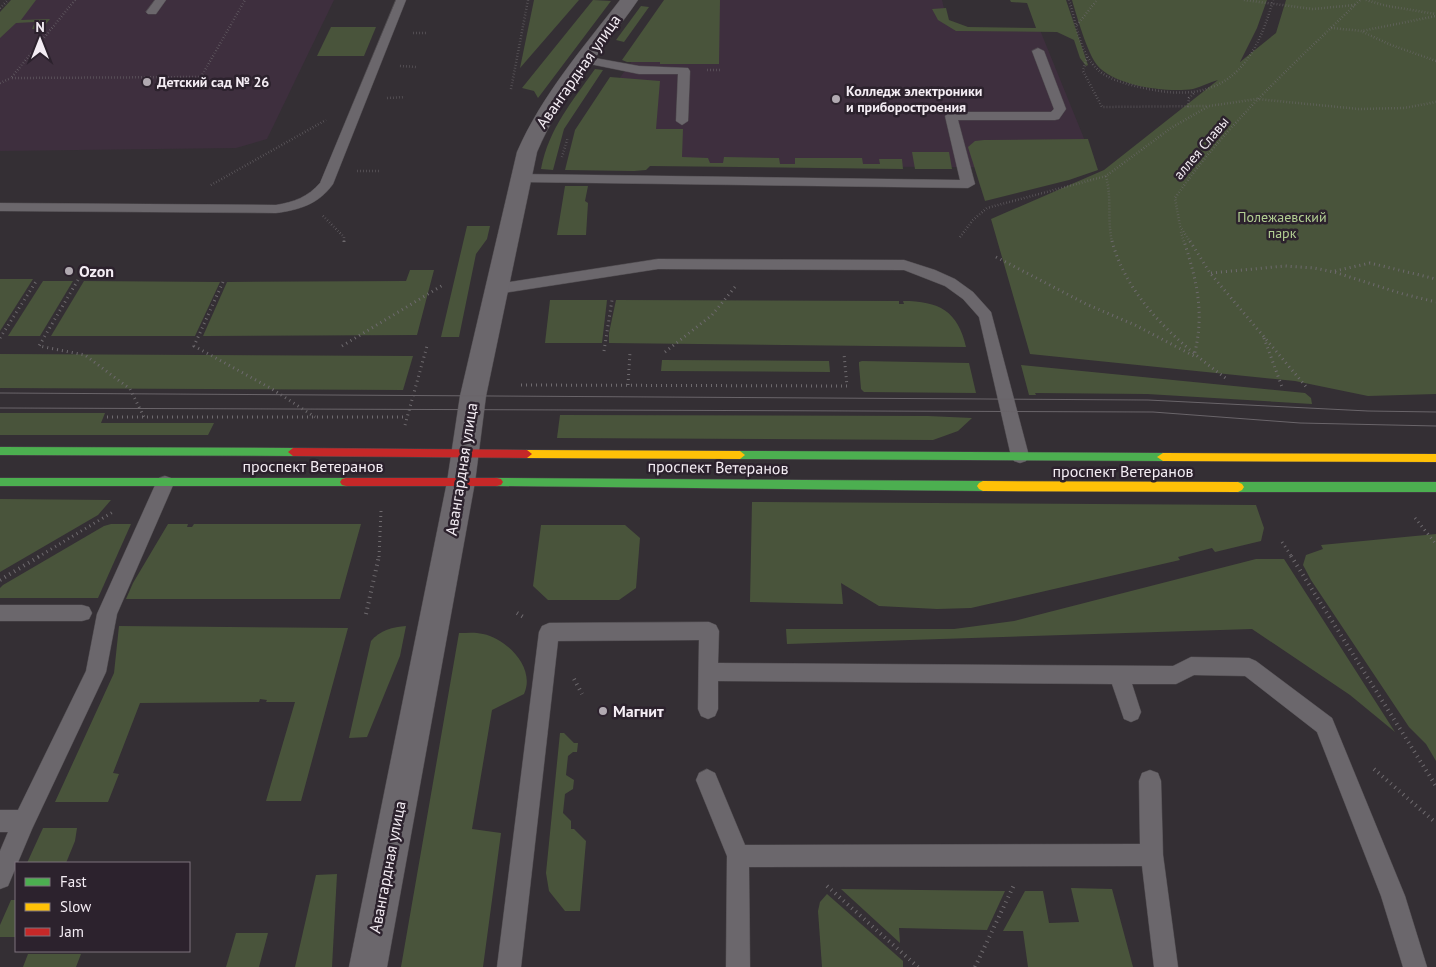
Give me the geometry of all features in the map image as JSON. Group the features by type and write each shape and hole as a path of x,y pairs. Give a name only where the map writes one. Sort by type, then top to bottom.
{"main road":[{"name":"проспект Ветеранов","path":"0,451 1026,487 1436,488"},
{"name":"проспект Ветеранов","path":"0,482 165,483 463,467 1020,456 1436,458"}],"street":[{"name":"Авангардная улица","path":"368,967 463,467 473,396 527,152 542,118 629,0"}],"lane":[{"path":"152,12 161,0"},
{"path":"0,207 276,209 294,207 310,200 319,194 326,184 400,0"},
{"path":"520,178 968,184 951,116 1055,116 1060,109 1038,50"},
{"path":"584,60 639,70 684,71 682,121"},
{"path":"496,289 658,264 904,265 932,272 959,286 986,316 1020,456"},
{"path":"0,878 24,821 96,672 107,614 165,483"},
{"path":"0,613 82,613"},
{"path":"509,967 549,632 709,631 708,709"},
{"path":"708,672 1176,675 1191,666 1249,667 1325,725 1393,896 1415,967"},
{"path":"1119,675 1131,712"},
{"path":"707,780 738,856 738,967"},
{"path":"1150,781 1152,855 1166,967"},
{"path":"0,821 24,821"},
{"path":"738,856 1152,855"}],"path":[{"path":"0,8 8,0"},
{"path":"11,78 75,0"},
{"path":"0,83 11,78 201,76 246,0"},
{"path":"512,89 528,0"},
{"path":"1069,0 1087,56 1103,74 1126,84 1149,90 1177,93 1195,92 1212,86 1237,73 1255,45 1273,0"},
{"path":"1077,25 1097,0"},
{"path":"1244,0 1272,5 1313,8 1356,4"},
{"name":"аллея Славы","path":"1308,389 1210,273 1180,226 1175,198 1195,169 1257,99 1360,0"},
{"path":"1366,0 1436,15"},
{"path":"1330,28 1362,31 1436,15"},
{"path":"1362,31 1391,45 1436,62"},
{"path":"1087,56 1083,71 1102,107 1209,106 1257,99 1359,109 1404,108 1436,102"},
{"path":"1188,106 1189,98 1195,92"},
{"path":"170,209 361,100"},
{"path":"960,237 973,220 987,208 1106,176 1171,128 1209,106"},
{"path":"1106,176 1109,185 1109,229 1120,264 1132,288 1164,326 1194,356"},
{"path":"310,200 344,237 344,243"},
{"path":"1180,226 1201,296 1199,341 1194,356"},
{"path":"996,257 1194,356 1228,380"},
{"path":"1334,272 1370,263 1436,279"},
{"path":"1210,273 1285,266 1334,272 1403,294 1436,302"},
{"path":"0,338 37,280"},
{"path":"78,280 39,346 85,355 130,389 144,417"},
{"path":"223,282 194,346 272,389 315,418"},
{"path":"342,346 443,285"},
{"path":"604,351 612,300"},
{"path":"665,352 728,300"},
{"path":"1263,336 1269,357 1282,386"},
{"path":"404,429 427,346"},
{"path":"628,385 630,352"},
{"path":"521,385 847,386 844,354"},
{"path":"107,417 407,417"},
{"path":"366,614 380,561 380,512 382,506"},
{"path":"0,580 116,511 153,510"},
{"path":"1414,517 1436,544"},
{"path":"1282,542 1436,786"},
{"path":"1369,764 1436,823"},
{"path":"975,967 1029,855"},
{"path":"794,856 918,967"}],"shaded area":[{"name":"Детский сад № 26","path":"23,0 334,0 267,139 236,148 0,151 0,26"},
{"name":"Колледж электроники и приборостроения","path":"674,0 942,0 947,21 966,29 1040,30 1096,168 577,165 582,130"}],"green space":[{"path":"11,0 36,0 21,20 50,19 42,29 32,29 35,22 16,23 0,38 0,12"},
{"path":"534,0 579,0 520,68"},
{"path":"593,0 611,1 538,98 534,91 522,88"},
{"path":"664,0 720,0 719,64 660,64 660,62 627,62 622,60"},
{"path":"1010,0 1066,0 1088,65 1086,66 1080,58 1074,40 1057,32 956,31 938,20 932,9 946,8 949,20 968,27 1036,28 1027,3 1011,2"},
{"name":"Полежаевский парк","path":"1072,0 1267,0 1257,28 1240,62 1276,33 1286,0 1436,0 1436,394 1368,396 1295,381 1030,354 991,219 1104,170 1218,80 1193,89 1169,90 1128,83 1105,72 1093,59"},
{"path":"641,6 649,7 624,42 616,40"},
{"path":"331,27 376,27 364,56 317,56"},
{"path":"595,69 603,70 564,129 553,170 541,169 550,141 562,116"},
{"path":"610,77 660,81 656,129 683,129 682,157 708,158 710,163 723,163 724,157 779,158 780,164 795,164 795,158 862,158 863,164 880,164 879,159 902,159 903,169 650,166 646,170 634,171 565,170 575,130"},
{"path":"1088,139 1098,170 1069,180 985,201 968,147 975,141 984,140"},
{"path":"912,152 949,152 952,169 915,169"},
{"path":"565,186 588,186 585,201 588,203 586,235 557,235"},
{"path":"467,226 490,226 487,239 476,254 459,337 441,337"},
{"path":"410,270 434,270 417,335 203,336 227,282 406,281"},
{"path":"0,279 33,279 0,331"},
{"path":"43,281 73,281 40,336 8,336"},
{"path":"84,281 220,282 195,336 51,336"},
{"path":"550,300 607,300 602,343 545,343"},
{"path":"616,300 899,301 899,304 904,304 903,301 927,303 937,306 952,317 958,325 966,347 609,343 609,333"},
{"path":"0,354 413,356 403,390 0,388"},
{"path":"662,360 829,361 830,372 661,371"},
{"path":"859,362 969,363 976,393 864,392 861,389 859,365"},
{"path":"1021,365 1305,393 1311,398 1312,404 1147,394 1035,393 1036,395 1029,395"},
{"path":"0,413 105,413 101,423 214,423 208,435 0,435"},
{"path":"560,415 928,416 972,418 958,431 933,440 557,438"},
{"path":"0,499 111,500 98,515 0,572"},
{"path":"752,502 1256,505 1264,528 1261,541 1215,552 1212,548 1178,557 1180,560 971,608 937,609 879,606 841,583 843,604 750,602"},
{"path":"131,524 98,598 0,598 0,588 3,585 104,526"},
{"path":"168,524 188,524 187,527 192,527 194,524 361,524 340,599 126,599 133,583"},
{"path":"541,525 625,525 640,538 636,588 619,600 548,600 533,586"},
{"path":"1436,534 1436,761 1426,744 1409,727 1311,580 1303,565 1306,555 1323,549 1321,545"},
{"path":"1256,559 1284,559 1395,732 1350,695 1252,629 787,644 786,629 954,629 1014,621"},
{"path":"119,626 348,628 301,801 266,801 295,702 266,702 267,700 260,699 259,702 140,703 113,773 119,774 108,802 55,802 114,673"},
{"path":"406,626 400,656 367,737 349,738 371,641 378,634 387,630"},
{"path":"459,633 483,634 510,648 523,665 527,684 524,694 492,710 472,829 501,833 483,967 401,967"},
{"path":"560,733 564,733 574,743 578,743 577,752 573,752 568,756 566,775 574,780 573,789 565,794 563,813 571,821 571,829 574,829 586,841 580,911 565,911 549,891 546,873"},
{"path":"43,828 77,828 75,841 66,862 27,862"},
{"path":"337,874 332,967 295,967 316,875"},
{"path":"1071,888 1112,889 1133,967 1028,967 1023,931 1003,931 1025,891 1043,891 1049,923 1079,922"},
{"path":"841,889 1005,891 987,930 899,928 900,943"},
{"path":"827,894 903,961 903,967 822,967 818,911 820,902"},
{"path":"11,900 15,900 15,937 0,937 0,925"},
{"path":"236,933 268,933 259,967 226,967"},
{"path":"28,954 81,954 76,967 23,967"}],"tram line":[{"path":"0,393 1148,400 1368,411 1436,412"},
{"path":"0,408 1153,412 1300,423 1436,426"}],"traffic: fast":[{"path":"0,451 293,452"},
{"path":"740,455 1163,457"},
{"path":"0,482 346,482"},
{"path":"497,482 983,486"},
{"path":"1238,487 1436,487"}],"traffic: slow":[{"path":"527,454 740,455"},
{"path":"1163,457 1436,458"},
{"path":"983,486 1238,487"}],"traffic: jam":[{"path":"293,452 527,454"},
{"path":"346,482 497,482"}],"place":[{"name":"Детский сад № 26","path":"147,82"},
{"name":"Колледж электроники и приборостроения","path":"836,99"},
{"name":"Ozon","path":"69,271"},
{"name":"Магнит","path":"603,711"}]}
